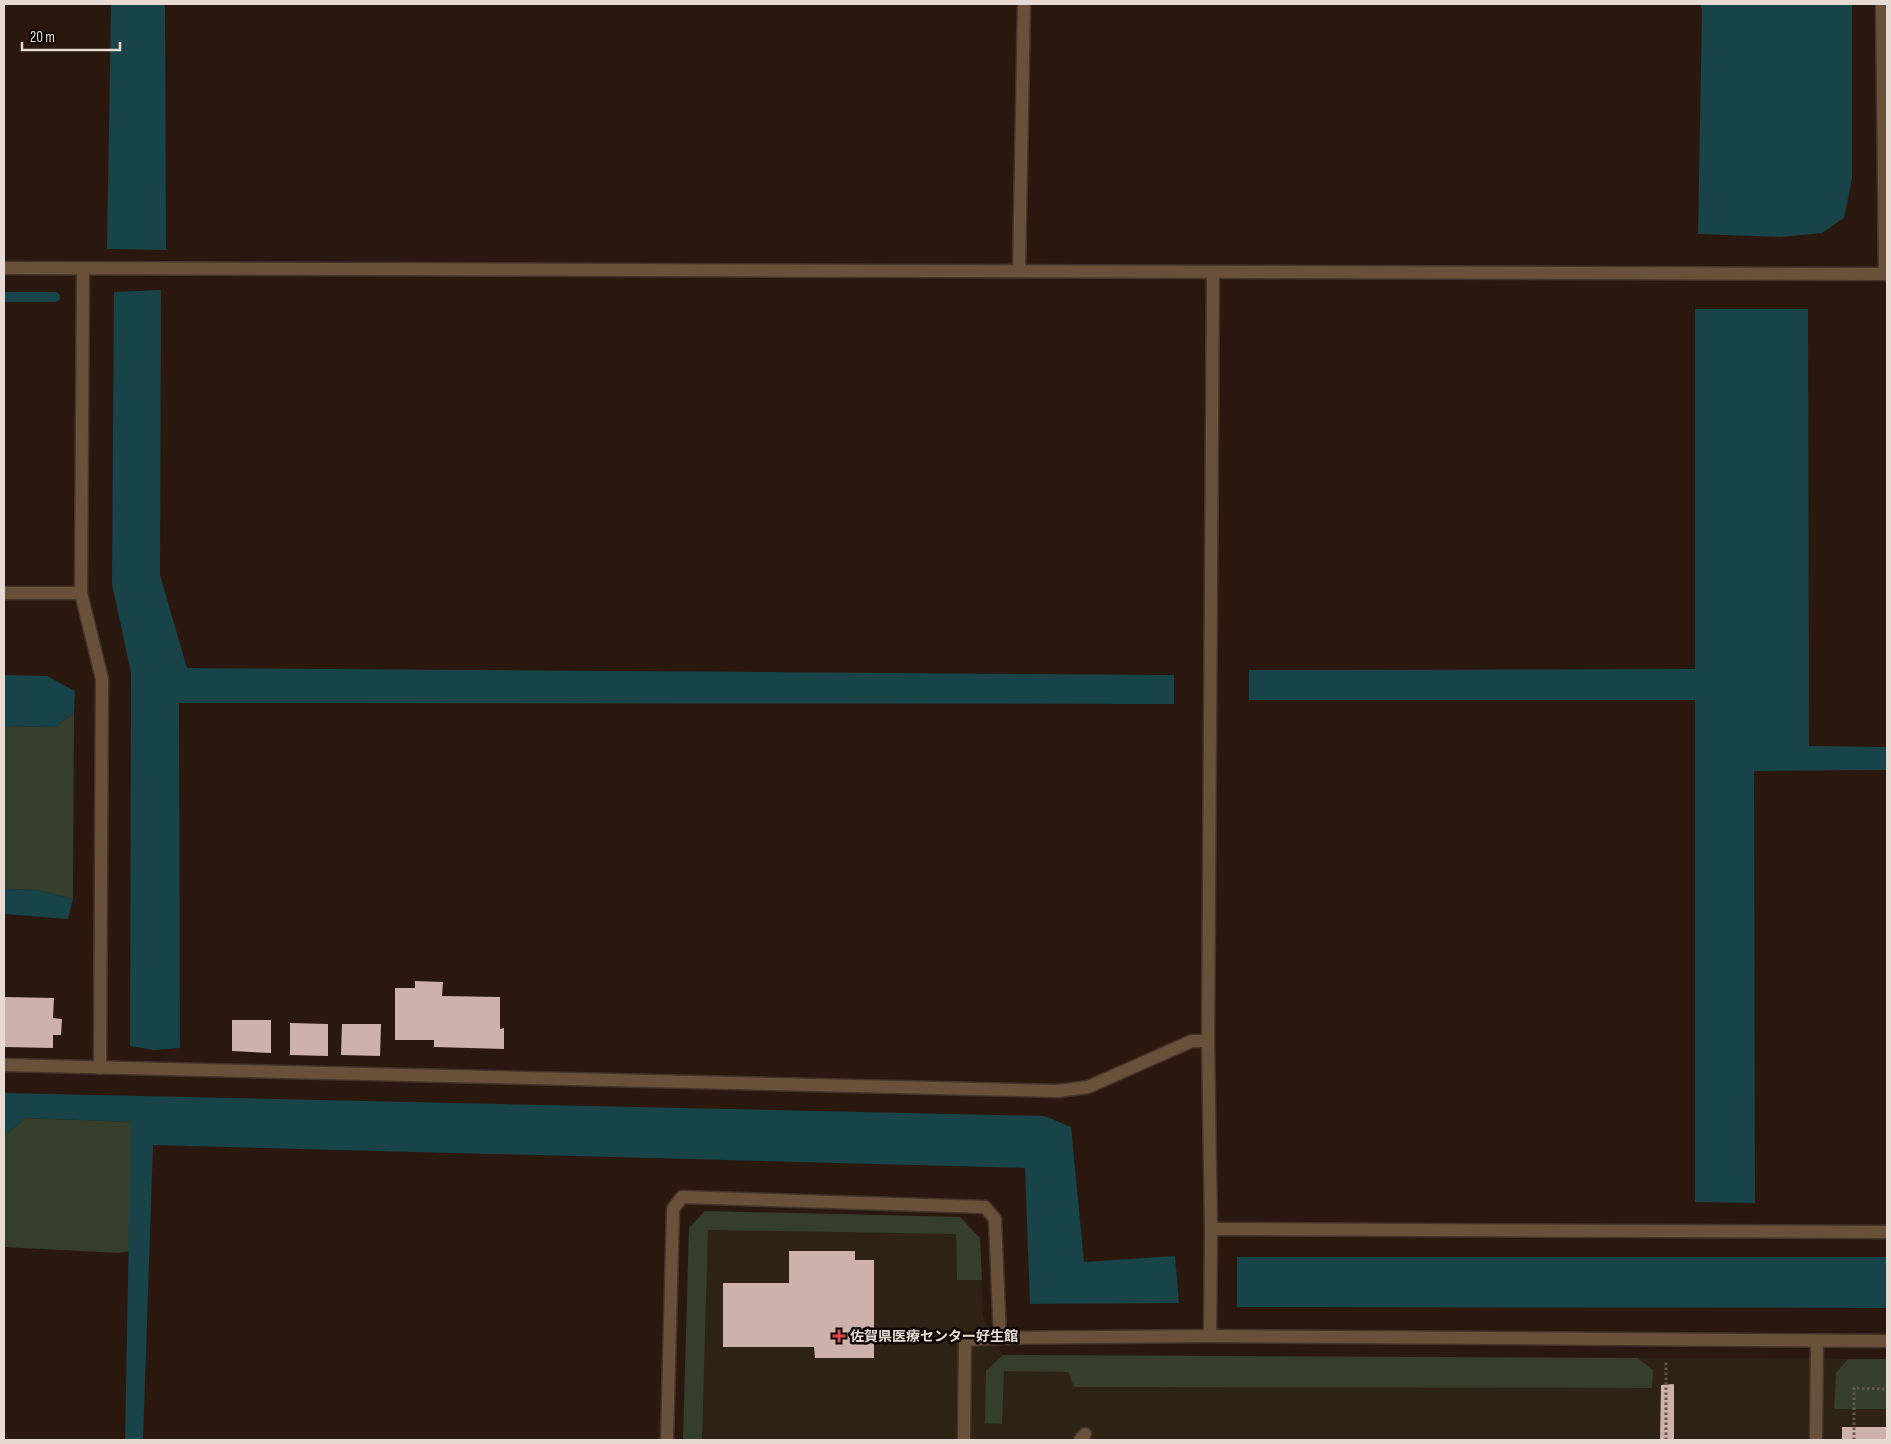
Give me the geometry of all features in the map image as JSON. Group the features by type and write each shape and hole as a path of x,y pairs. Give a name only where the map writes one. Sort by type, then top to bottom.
{"street":[{"path":"1019,271 1024,4"},
{"path":"4,268 1886,274 1882,4"},
{"path":"83,269 81,593 102,679 100,1068"},
{"path":"1210,1336 1208,1041 1213,272"},
{"path":"4,593 81,593"},
{"path":"4,1065 1058,1091 1088,1087 1192,1041 1208,1041"},
{"path":"667,1440 672,1209 682,1197 985,1207 995,1219 1000,1338"},
{"path":"1210,1229 1887,1232"},
{"path":"964,1440 965,1340 1210,1336 1887,1341"},
{"path":"1816,1440 1818,1340"}],"path":[{"path":"1666,1339 1666,1440"},
{"path":"1854,1440 1854,1388 1887,1388"}],"shaded area":[{"name":"佐賀県医療センター好生館","path":"705,1211 960,1217 980,1238 983,1317 1003,1355 1887,1359 1887,1440 683,1440 689,1228"}],"green space":[{"path":"74,713 73,899 36,890 4,889 4,726 55,727"},
{"path":"25,1118 132,1122 130,1251 119,1253 4,1247 4,1136"},
{"path":"705,1211 960,1217 980,1238 982,1280 957,1280 956,1234 708,1230 702,1440 683,1440 689,1228"},
{"path":"1003,1355 1637,1358 1653,1370 1652,1388 1074,1387 1068,1372 1004,1371 1002,1424 985,1423 986,1371"},
{"path":"1848,1359 1887,1359 1887,1409 1834,1409 1836,1373"}],"water":[{"path":"111,4 165,4 166,250 107,249"},
{"path":"1700,4 1852,4 1852,178 1844,218 1822,233 1781,237 1698,234 1702,10"},
{"path":"161,290 160,575 187,668 1174,675 1174,704 179,703 180,1048 154,1050 130,1046 131,673 112,584 114,292"},
{"path":"1695,309 1808,309 1809,746 1887,747 1887,770 1754,771 1755,1203 1695,1202 1695,700 1249,700 1249,670 1695,669"},
{"path":"4,675 47,676 75,691 74,713 55,727 4,726"},
{"path":"4,889 36,890 73,899 68,919 4,914"},
{"path":"4,1093 1045,1116 1071,1127 1084,1262 1175,1256 1179,1303 1030,1304 1025,1168 153,1145 143,1440 125,1440 131,1122 25,1118 4,1136"},
{"path":"1237,1257 1887,1257 1887,1308 1237,1307"}],"building":[{"path":"415,981 443,982 442,996 500,997 500,1029 504,1028 504,1049 434,1047 434,1040 395,1040 395,988 415,988"},
{"path":"4,997 54,998 53,1018 62,1019 61,1035 53,1035 53,1048 4,1047"},
{"path":"232,1020 271,1020 271,1053 232,1051"},
{"path":"290,1023 328,1024 328,1056 290,1055"},
{"path":"342,1024 381,1024 380,1056 341,1055"},
{"path":"789,1251 855,1251 855,1260 874,1260 874,1358 815,1358 814,1347 723,1347 723,1283 789,1283"},
{"path":"1674,1384 1674,1440 1660,1440 1661,1385"},
{"path":"1842,1427 1887,1427 1887,1440 1842,1440"}],"waterway":[{"path":"4,297 55,297"}],"place":[{"name":"佐賀県医療センター好生館","path":"839,1336"}]}
